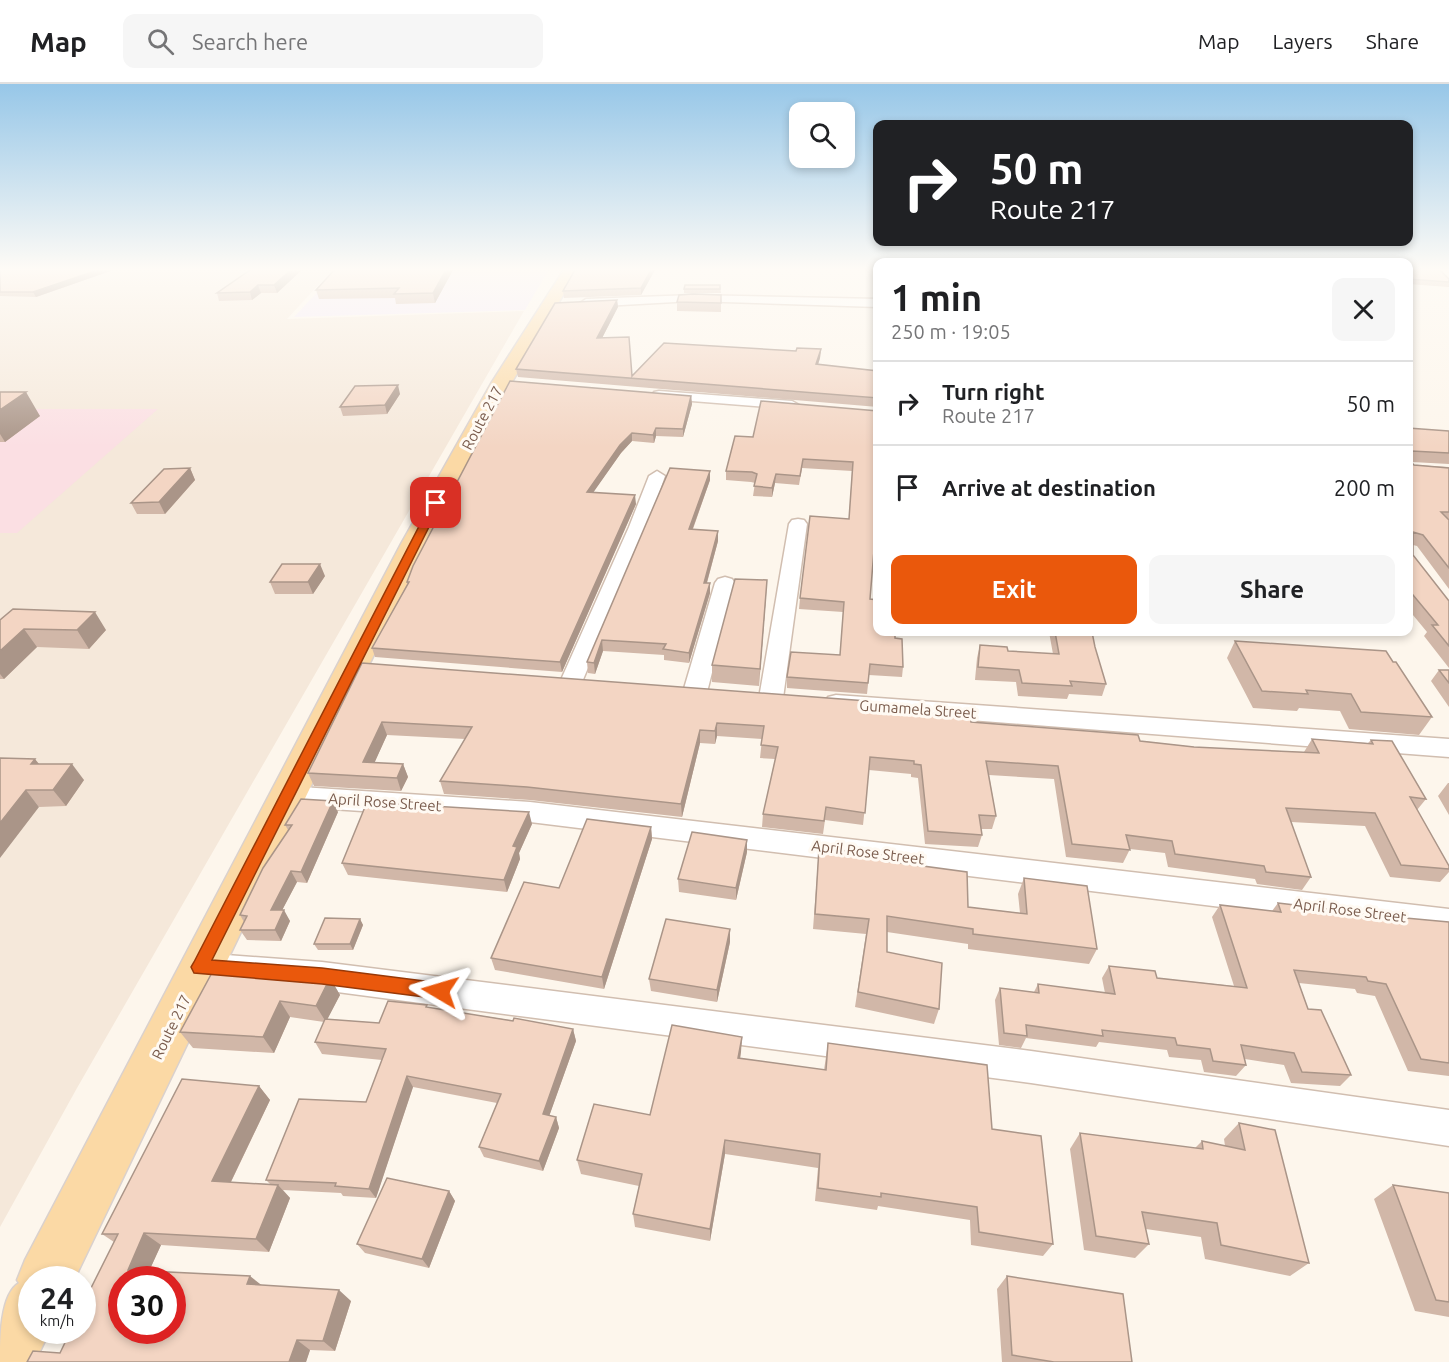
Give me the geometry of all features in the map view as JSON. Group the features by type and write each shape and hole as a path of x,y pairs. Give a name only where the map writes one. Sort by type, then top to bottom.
{"main road":[{"name":"Route 217","path":"52,1266 286,796 363,666 507,382 544,328"},
{"path":"4,1362 18,1334"}],"street":[{"path":"643,393 808,407"},
{"path":"548,680 582,683 657,476"},
{"name":"Gumamela Street","path":"798,524 760,697 1449,748"},
{"path":"695,692 725,583"},
{"name":"April Rose Street","path":"286,796 530,812 1449,922"},
{"path":"200,967 322,976 1031,1067 1449,1128"}],"shaded area":[{"path":"0,328 514,328 77,1088 0,1227"},
{"path":"0,409 158,409 17,533 0,533"}],"building":[{"path":"540,328 602,328 597,338 629,337 632,376 664,343 796,351 797,348 821,349 816,364 873,370 873,398 516,369"},
{"path":"510,381 691,396 683,429 656,428 653,435 632,433 620,445 587,492 635,495 560,662 372,648 409,582 407,582 413,566"},
{"path":"398,385 385,405 340,407 355,386"},
{"path":"0,392 26,392 0,410"},
{"path":"761,401 873,411 873,562 870,599 873,599 873,636 895,636 895,638 902,639 903,667 870,664 868,683 787,677 791,652 840,655 844,602 800,598 810,516 849,519 853,462 803,459 800,476 776,474 772,488 754,486 757,474 726,471 735,436 753,437"},
{"path":"1413,428 1449,431 1449,453 1413,451"},
{"path":"1413,464 1449,468 1449,512 1441,512 1449,520 1449,568 1423,535 1413,532"},
{"path":"190,468 159,502 131,503 164,469"},
{"path":"670,468 710,471 689,529 718,531 704,583 710,583 689,653 663,649 666,644 602,640 594,663 587,662"},
{"path":"1413,555 1449,601 1449,646 1432,625 1438,625 1413,595"},
{"path":"282,564 320,564 308,582 270,582"},
{"path":"735,579 767,580 760,669 712,665"},
{"path":"13,609 95,612 77,630 24,629 0,651 0,620"},
{"path":"1056,636 1093,636 1106,684 1070,681 1072,686 1022,683 1019,670 978,667 980,645 1007,647 1008,651 1059,654"},
{"path":"1235,641 1386,651 1393,662 1396,662 1432,717 1361,712 1351,694 1306,690 1308,694 1262,691"},
{"path":"362,663 867,701 866,709 970,716 971,722 1138,735 1140,741 1194,747 1319,753 1312,739 1373,744 1371,740 1392,741 1426,799 1410,797 1449,869 1401,865 1375,813 1286,808 1311,877 1266,872 1264,866 1175,854 1172,841 1126,835 1130,850 1072,844 1058,766 986,761 996,816 979,815 982,835 928,831 921,765 914,764 914,761 870,757 865,813 826,807 824,821 763,814 778,747 761,745 764,726 717,723 715,731 700,730 681,804 527,787 440,781 472,727 382,722 363,762 403,764 397,778 308,773"},
{"path":"1439,670 1449,670 1449,683"},
{"path":"0,758 35,759 31,764 72,764 53,790 26,790 0,823"},
{"path":"301,799 333,801 301,872 291,871 271,910 284,910 275,930 240,930 247,916 240,915 263,868 292,825 285,825"},
{"path":"367,802 529,812 513,846 517,847 504,880 342,863"},
{"path":"587,819 651,827 602,977 491,958 524,882 559,888"},
{"path":"692,832 747,840 736,888 678,879"},
{"path":"819,848 886,855 886,861 967,872 968,907 1027,914 1024,878 1087,886 1097,949 973,934 973,929 887,916 887,952 942,963 939,1009 858,992 869,919 815,914"},
{"path":"1278,903 1329,909 1330,911 1449,922 1449,1063 1421,1059 1386,984 1368,981 1366,977 1294,970 1308,1009 1321,1010 1351,1075 1302,1072 1294,1053 1241,1045 1246,1065 1213,1061 1210,1049 1177,1045 1175,1038 1102,1030 1103,1036 1026,1025 1027,1036 1004,1033 1000,988 1039,993 1038,984 1115,994 1109,966 1155,971 1157,978 1247,988 1220,905 1281,912"},
{"path":"325,918 360,919 350,944 314,944"},
{"path":"666,919 730,929 717,990 649,979"},
{"path":"214,969 330,978 316,1006 280,1001 263,1037 180,1032"},
{"path":"388,1001 427,1005 426,1007 513,1021 514,1018 573,1029 543,1114 556,1117 539,1161 479,1147 501,1094 407,1076 369,1189 335,1186 336,1183 266,1180 299,1099 366,1102 386,1049 315,1042 325,1019 379,1023"},
{"path":"672,1025 742,1037 738,1058 826,1070 828,1043 987,1065 992,1129 1041,1136 1053,1244 979,1232 977,1207 881,1193 881,1197 818,1188 820,1154 725,1140 710,1229 633,1214 642,1174 577,1160 594,1104 650,1115"},
{"path":"182,1079 259,1086 212,1181 278,1185 256,1239 144,1233 130,1266 108,1266 108,1344 186,1344 186,1273 250,1276 247,1284 339,1290 323,1341 297,1340 289,1362 27,1362 33,1351 60,1353 64,1344 96,1344 96,1278 118,1234 102,1234"},
{"path":"1239,1123 1275,1130 1309,1263 1221,1245 1217,1223 1142,1212 1149,1244 1096,1236 1080,1133 1203,1149 1202,1141 1245,1150"},
{"path":"387,1178 449,1191 422,1259 357,1244"},
{"path":"1393,1185 1449,1193 1449,1302 1436,1300"},
{"path":"1007,1276 1123,1294 1132,1362 1054,1362 1012,1355"}],"route":[{"path":"436,503 200,967 322,976 440,991"}]}
